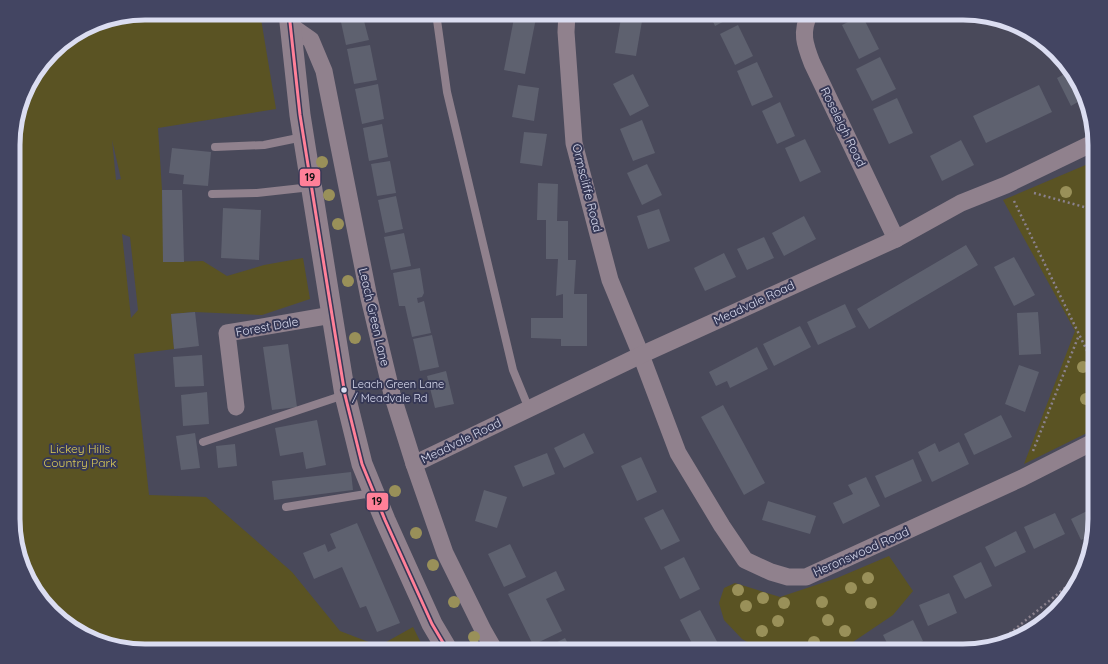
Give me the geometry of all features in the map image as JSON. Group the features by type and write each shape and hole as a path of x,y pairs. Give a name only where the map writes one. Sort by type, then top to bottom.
{"street":[{"name":"Leach Green Lane","path":"290,20 304,137 345,395 362,464 373,493 432,624 444,644"},
{"name":"Leach Green Lane","path":"291,20 311,40 324,71 369,298 392,394 414,464 445,553 491,644"},
{"name":"Ormscliffe Road","path":"567,20 566,32 574,143 610,280 641,355"},
{"name":"Roseleigh Road","path":"806,20 805,23 805,43 812,63 896,239"},
{"name":"Meadvale Road","path":"414,464 641,355 896,239 961,203 1006,185 1088,145"},
{"name":"Forest Dale","path":"236,407 227,333 332,315"},
{"name":"Heronswood Road","path":"641,355 678,453 722,526 745,560 771,572 788,577 806,577 1022,478 1088,445"}],"lane":[{"path":"437,20 451,107 513,370 529,409"},
{"path":"215,147 264,145 304,137"},
{"path":"212,194 257,193 312,186"},
{"path":"203,442 345,395"},
{"path":"286,507 373,493"}],"path":[{"path":"1006,185 1088,208"},
{"path":"1006,185 1088,352"},
{"path":"1022,478 1080,335"},
{"path":"1006,637 1069,584"}],"green space":[{"name":"Lickey Hills Country Park","path":"145,20 261,20 276,109 158,128 162,190 164,262 203,261 227,276 264,265 303,258 310,299 262,315 195,312 171,314 174,349 134,354 149,495 206,497 292,572 340,631 374,644 145,644 112,640 97,635 69,618 41,589 29,567 24,552 20,519 20,145 22,120 29,97 41,75 63,51 75,41 97,29 120,22","holes":["112,140 121,179 116,180","122,234 130,237 138,310 131,318"]},
{"path":"1088,164 1088,432 1024,464 1075,331 1003,200"},
{"path":"889,556 913,591 893,615 850,644 751,644 742,639 724,620 719,603 724,588 735,583 780,597 837,578"},
{"name":"Lickey Hills Country Park","path":"413,627 422,644 383,644"}],"building":[{"path":"341,20 369,20 364,21 369,40 346,45"},
{"path":"514,20 536,20 525,74 504,70"},
{"path":"621,20 642,21 636,56 615,53"},
{"path":"712,20 726,20 715,26"},
{"path":"852,20 864,20 879,49 859,59 842,25"},
{"path":"738,25 753,56 735,65 720,34"},
{"path":"370,45 377,80 354,84 347,49"},
{"path":"880,57 896,89 872,101 856,69"},
{"path":"757,62 773,97 752,106 737,71"},
{"path":"633,74 649,106 630,116 613,84"},
{"path":"1065,74 1080,101 1071,106 1057,78"},
{"path":"378,84 384,119 362,124 355,89"},
{"path":"518,85 539,88 534,121 512,117"},
{"path":"1039,85 1052,112 986,143 973,116"},
{"path":"897,98 913,133 889,144 873,109"},
{"path":"780,102 795,136 777,144 762,111"},
{"path":"642,120 655,153 633,161 620,129"},
{"path":"382,124 388,157 369,161 363,128"},
{"path":"524,132 547,134 542,166 520,163"},
{"path":"805,139 821,172 800,182 785,148"},
{"path":"961,140 974,165 942,181 930,156"},
{"path":"172,148 211,152 208,186 183,184 184,175 169,173"},
{"path":"390,161 396,193 377,196 371,164"},
{"path":"647,164 662,195 642,205 627,173"},
{"path":"538,183 558,184 557,221 568,221 568,260 576,260 574,294 587,294 587,346 561,346 561,339 531,338 531,318 563,318 563,294 556,296 558,259 546,259 546,220 537,220"},
{"path":"162,190 182,190 184,262 163,262"},
{"path":"396,196 403,229 385,233 378,200"},
{"path":"223,208 261,210 259,260 221,258"},
{"path":"659,209 670,241 648,249 637,216"},
{"path":"804,216 816,239 784,256 772,233"},
{"path":"404,233 411,266 391,270 384,237"},
{"path":"764,237 774,258 747,270 737,249"},
{"path":"966,245 978,265 869,329 857,309"},
{"path":"724,253 736,277 705,291 694,268"},
{"path":"1014,257 1035,295 1014,306 994,267"},
{"path":"420,268 424,293 422,297 417,298 418,303 424,301 431,333 412,337 405,306 399,306 393,273"},
{"path":"845,304 856,327 818,345 807,322"},
{"path":"195,312 199,346 174,349 171,314"},
{"path":"1038,312 1041,354 1019,355 1017,313"},
{"path":"800,326 811,347 774,366 763,344"},
{"path":"432,335 439,367 420,371 413,339"},
{"path":"288,344 297,407 272,410 263,347"},
{"path":"757,347 768,369 730,388 727,381 716,386 709,372"},
{"path":"202,355 204,386 175,387 173,357"},
{"path":"1019,365 1039,372 1025,412 1005,404"},
{"path":"446,371 454,404 435,408 427,376"},
{"path":"207,392 209,424 183,426 181,395"},
{"path":"723,405 765,483 744,495 701,417"},
{"path":"1001,415 1012,437 974,455 964,434"},
{"path":"317,420 326,465 306,469 303,452 280,456 275,428"},
{"path":"195,433 200,468 181,470 176,436"},
{"path":"584,433 594,453 564,468 554,448"},
{"path":"959,442 969,464 932,482 918,452 935,443 939,452"},
{"path":"235,444 237,466 218,468 216,446"},
{"path":"547,453 555,474 523,487 514,466"},
{"path":"641,457 657,492 637,501 621,466"},
{"path":"913,459 922,481 885,498 875,476"},
{"path":"351,472 353,490 274,500 272,481"},
{"path":"866,477 880,506 843,524 833,503 853,494 848,485"},
{"path":"484,490 507,497 497,528 475,521"},
{"path":"768,501 816,516 810,534 762,520"},
{"path":"663,509 680,541 661,550 644,518"},
{"path":"1088,510 1087,537 1081,540 1071,519"},
{"path":"1055,513 1065,534 1034,549 1024,527"},
{"path":"357,523 400,623 377,632 366,606 360,608 342,567 314,579 303,553 325,544 328,552 336,548 330,534"},
{"path":"1016,531 1026,552 995,567 985,547"},
{"path":"510,544 526,577 504,587 488,554"},
{"path":"684,557 700,589 680,599 664,567"},
{"path":"981,562 992,586 965,599 953,576"},
{"path":"556,571 565,590 546,599 562,631 533,644 508,594"},
{"path":"949,593 957,613 928,626 919,605"},
{"path":"700,610 718,644 692,644 680,620"},
{"path":"913,620 923,641 917,644 888,644 883,635"},
{"path":"565,638 568,644 554,644"}],"transit line":[{"name":"19","path":"290,20 300,115 345,395 362,464 385,520 432,624 444,644"}],"place":[{"name":"Leach Green Lane / Meadvale Rd","path":"344,390"}]}
